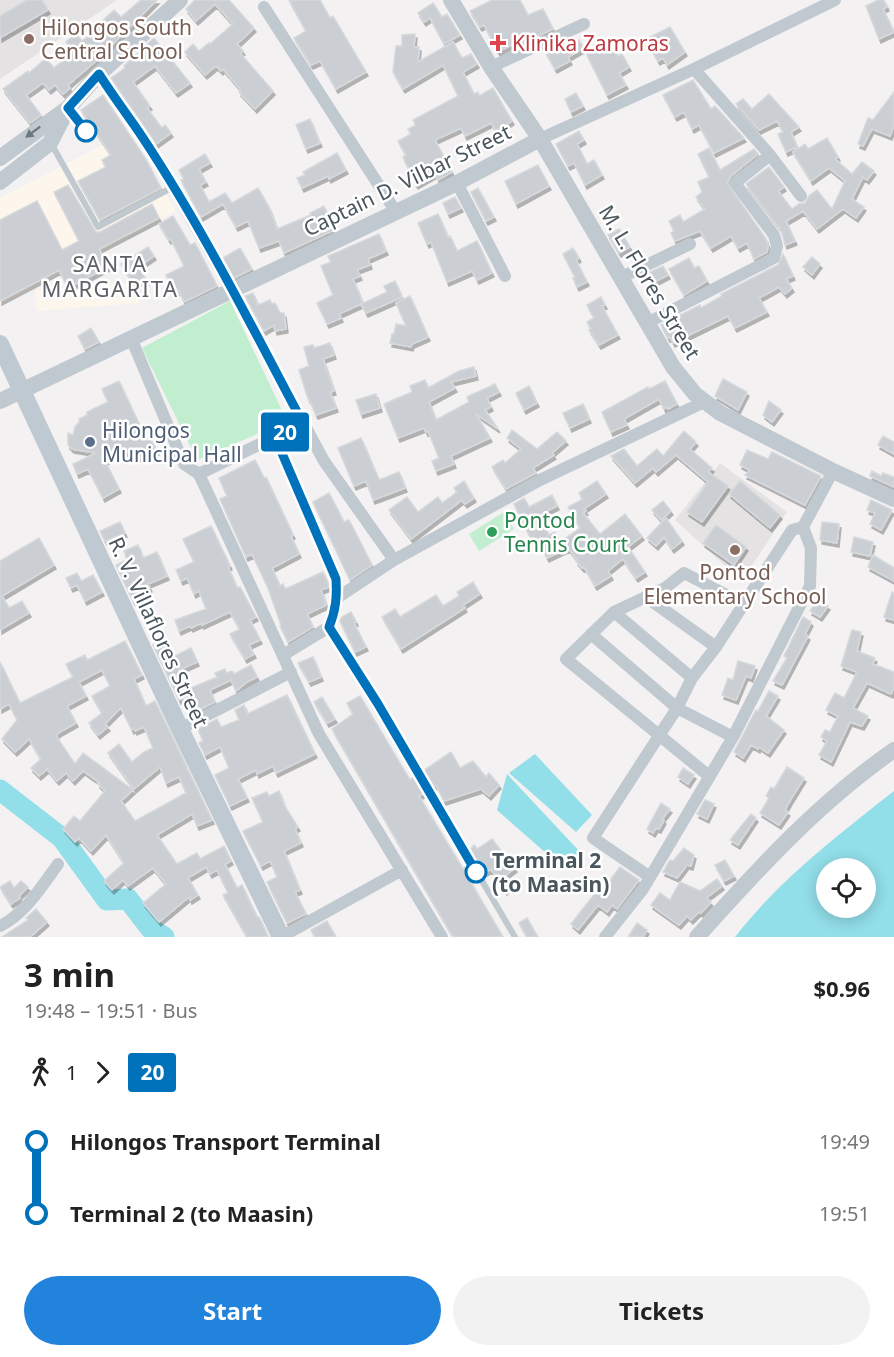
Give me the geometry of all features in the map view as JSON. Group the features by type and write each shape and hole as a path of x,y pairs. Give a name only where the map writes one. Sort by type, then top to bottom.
{"main road":[{"name":"R. V. Villaflores Street","path":"0,344 180,729 281,937"}],"street":[{"name":"M. L. Flores Street","path":"451,0 491,67 540,139 673,367 695,394 730,418 833,471 894,499"},
{"name":"Captain D. Vilbar Street","path":"0,401 457,183 540,139 694,69 835,0"},
{"path":"0,158 68,108 99,74 173,2"},
{"path":"264,8 396,212"},
{"path":"491,67 584,24"},
{"path":"694,69 770,155 801,196"},
{"path":"99,74 173,187 232,290 324,461 394,560"},
{"path":"0,182 50,143 68,108"},
{"path":"647,323 774,258 777,246 774,235 735,183 770,155"},
{"path":"457,183 505,276"},
{"path":"621,278 690,244"},
{"path":"131,338 184,464 199,474 319,734 442,937"},
{"path":"283,655 329,627 338,597 394,560 540,480 704,402"},
{"path":"199,474 303,423"},
{"path":"650,877 593,838 660,734 692,678 716,647 792,530 803,527 833,471"},
{"path":"605,937 650,877 733,736 810,586 811,548 803,527"},
{"path":"709,776 566,659 614,612 665,588 684,573 744,604"},
{"path":"646,597 716,647"},
{"path":"614,612 692,678"},
{"path":"591,634 676,708 733,736"},
{"path":"180,729 291,672"},
{"path":"698,937 799,828 862,772 894,750"},
{"path":"0,926 12,919 27,904 58,864"},
{"path":"281,937 402,870"}],"lane":[{"path":"68,108 86,131"},
{"path":"50,143 98,227 173,187"},
{"path":"275,437 336,579 338,597"},
{"path":"329,627 384,714 516,937"}],"shaded area":[{"name":"Hilongos South Central School","path":"0,0 117,0 0,79"},
{"path":"129,131 176,211 0,305 0,198"},
{"path":"138,282 139,303 36,311 35,290"},
{"name":"Pontod Elementary School","path":"720,463 787,512 742,581 675,520"}],"green space":[{"path":"230,301 287,421 197,460 142,348"},
{"name":"Pontod Tennis Court","path":"504,512 514,529 479,551 469,534"}],"water":[{"path":"535,754 592,815 576,832 509,773"},
{"path":"507,774 580,852 564,869 497,810"},
{"path":"894,791 894,937 735,937 790,877"}],"building":[{"path":"27,0 42,0 48,10 0,38 0,16"},
{"path":"141,0 157,0 111,48 68,85 70,88 63,94 55,85 49,90 43,83 26,95 41,115 30,123 3,89 28,71 29,73 46,58 54,68 73,52 66,42 76,34 82,41 101,26 99,24 114,10 121,17"},
{"path":"195,0 229,0 254,28 237,44 243,51 240,53 273,91 255,109 239,92 241,90 223,69 221,71 216,66 205,75 185,52 193,44 199,51 233,24 215,4 196,21 186,9"},
{"path":"289,0 320,0 330,18 333,16 366,72 336,89 320,61 311,65 294,38 306,31"},
{"path":"492,0 520,0 528,15 543,9 553,29 515,47 513,44 498,52 484,25 480,27 470,11"},
{"path":"878,0 884,0 887,7 883,9 894,32 879,39 866,6"},
{"path":"433,3 442,17 447,14 460,35 444,44 430,18 424,22 418,13"},
{"path":"670,27 685,52 667,65 663,58 658,61 650,47 655,45 650,37"},
{"path":"415,34 414,47 419,47 418,62 453,42 462,58 471,54 477,64 463,72 474,94 478,92 479,96 493,88 512,121 496,131 491,123 465,136 461,128 435,140 452,172 438,180 435,174 416,185 403,157 406,155 398,141 411,134 408,129 416,125 413,120 458,96 443,65 403,89 393,72 396,46 402,46 402,35"},
{"path":"154,38 190,83 176,93 155,66 133,82 150,106 147,108 162,128 165,125 171,133 156,144 111,78 125,68 124,66"},
{"path":"579,40 584,48 568,57 570,61 555,69 545,51 561,44 564,49"},
{"path":"605,43 610,52 615,50 618,56 622,54 629,67 619,73 626,85 607,95 586,53"},
{"path":"693,80 711,109 715,106 744,138 714,153 699,125 692,129 684,112 675,117 663,95"},
{"path":"894,92 894,125 890,136 872,129 863,146 858,144 868,118 873,120"},
{"path":"576,93 583,106 571,112 565,99"},
{"path":"769,94 799,127 791,132 797,147 786,152 778,134 783,132 777,121 759,130 736,104 743,99 752,109"},
{"path":"103,95 145,158 161,188 100,220 78,181 106,167 102,160 111,155 81,110"},
{"path":"310,119 320,143 306,149 296,125"},
{"path":"579,131 584,140 577,144 587,164 594,160 602,175 585,185 574,163 568,166 556,144"},
{"path":"827,138 838,157 835,159 852,174 862,162 874,171 867,180 863,177 852,199 864,207 856,218 843,209 817,229 803,211 786,221 795,241 785,245 781,230 746,184 769,167 784,187 778,191 792,209 805,203 809,196 817,190 832,209 845,181 829,168 811,181 793,152 805,144 808,149"},
{"path":"709,148 720,170 754,149 758,154 730,177 727,183 766,239 767,252 754,259 747,243 738,248 731,236 711,248 700,231 675,241 671,233 674,231 669,221 680,215 683,222 705,209 696,197 702,192 698,182 709,177 698,154"},
{"path":"337,153 346,170 329,179 328,176 302,188 297,178 305,175 303,172"},
{"path":"205,154 210,163 199,169 206,182 200,185 209,202 225,193 232,203 258,188 269,207 277,229 311,215 310,213 324,206 334,230 284,253 279,241 259,248 248,221 236,227 223,204 201,217 181,180 184,179 179,170"},
{"path":"538,165 549,186 516,204 505,181"},
{"path":"68,185 96,232 152,204 159,218 99,249 108,267 68,288 59,270 0,301 0,220 37,201 62,250 79,241 54,192"},
{"path":"478,188 494,217 486,221 471,192"},
{"path":"455,197 461,208 448,214 443,203"},
{"path":"438,214 457,251 477,241 492,273 477,280 472,271 447,282 431,242 427,244 418,223"},
{"path":"173,216 190,245 195,243 217,286 184,302 179,291 175,293 166,275 184,266 171,239 169,240 159,224"},
{"path":"619,229 630,247 619,253 608,235"},
{"path":"379,234 386,251 368,259 370,265 357,270 360,276 353,279 363,303 339,314 341,318 327,324 317,303 333,295 321,266 331,262 328,256"},
{"path":"148,247 154,256 138,267 147,281 133,283 121,264"},
{"path":"240,248 252,269 234,278 223,258"},
{"path":"573,248 587,282 577,287 573,278 575,277 563,254"},
{"path":"783,254 793,276 786,279 792,288 785,294 779,287 759,298 767,312 735,328 728,316 673,343 670,337 668,338 661,325 700,305 701,308 722,296 721,294 778,265"},
{"path":"812,257 820,264 812,275 803,267"},
{"path":"689,258 694,268 699,266 707,281 684,295 669,269"},
{"path":"663,266 668,275 651,284 646,274"},
{"path":"395,281 402,297 366,313 361,304 387,292 384,286"},
{"path":"253,293 258,305 270,300 272,304 275,303 280,313 284,313 286,329 275,331 274,325 264,331 245,296"},
{"path":"410,296 428,337 412,344 411,347 390,343 396,324 406,326 396,303"},
{"path":"601,297 605,305 602,306 618,335 599,345 589,330 591,329 587,322 594,318 587,305"},
{"path":"91,328 99,342 85,349 78,336"},
{"path":"330,343 334,355 323,359 334,391 330,392 336,408 316,415 308,399 299,370 309,366 304,347 313,345 314,348"},
{"path":"474,367 476,376 451,382 455,388 429,402 436,420 469,402 467,397 495,384 499,392 487,398 491,407 485,410 498,429 476,414 490,438 451,456 454,464 436,471 432,461 439,458 428,431 426,432 424,428 398,438 384,404 412,392 410,386 425,380 428,388 459,371"},
{"path":"723,379 747,392 738,410 715,396"},
{"path":"119,381 147,441 151,439 157,451 140,459 135,451 131,450 105,461 119,489 103,498 88,469 77,474 73,464 96,453 72,449 68,445 68,433 73,435 79,419 87,415 87,412 108,402 102,389"},
{"path":"665,381 677,404 664,409 659,399 624,419 627,425 611,432 602,412 648,387 649,389"},
{"path":"529,386 537,403 524,410 516,393"},
{"path":"376,394 380,408 361,414 356,400"},
{"path":"769,401 781,410 772,422 763,415"},
{"path":"583,404 589,419 570,428 563,413"},
{"path":"512,430 537,449 557,432 566,441 552,453 554,455 533,468 536,473 506,489 492,467 503,460 505,463 521,449 507,438"},
{"path":"684,431 696,442 690,449 712,468 708,472 728,486 702,522 687,512 708,482 676,455 656,472 653,468 635,483 611,456 624,449 637,466 657,449 663,456"},
{"path":"883,436 894,442 894,454 878,445"},
{"path":"361,438 379,480 399,472 405,488 373,500 366,481 354,486 338,448"},
{"path":"747,450 768,459 772,452 821,476 805,505 745,475 750,470 740,465"},
{"path":"255,460 264,478 266,477 293,535 291,536 299,554 272,568 280,586 283,584 285,589 323,572 329,587 321,590 326,605 307,614 313,627 288,642 280,626 268,588 252,554 246,557 220,499 227,496 219,478"},
{"path":"872,471 881,476 883,473 894,477 894,487 870,476"},
{"path":"464,481 474,498 465,504 462,500 411,539 389,510 407,497 418,512 438,497 442,503 457,492 454,488"},
{"path":"597,481 606,494 584,509 586,511 583,513 600,534 625,514 642,536 628,547 645,572 636,578 623,559 608,571 611,576 595,586 584,567 582,568 576,561 568,548 547,558 537,538 532,541 514,504 524,498 529,507 552,495 557,506 539,515 549,535 555,532 560,542 580,528 568,507 583,499 579,493"},
{"path":"740,481 780,515 770,528 729,494"},
{"path":"329,493 344,522 349,520 372,565 350,580 313,502"},
{"path":"871,500 892,510 881,530 870,524 875,513 867,510"},
{"path":"663,501 671,511 661,520 652,510"},
{"path":"666,518 682,541 672,549 664,537 656,546 647,538"},
{"path":"120,522 125,533 105,541 100,531"},
{"path":"822,522 839,524 837,543 820,540"},
{"path":"716,525 746,547 734,565 703,543"},
{"path":"211,526 230,566 228,567 237,588 240,587 256,617 250,620 260,640 249,645 254,654 245,659 230,634 240,629 230,612 202,625 202,623 191,628 190,626 179,631 175,620 206,609 199,591 194,594 187,578 181,581 176,570 194,562 183,539"},
{"path":"854,537 873,542 870,556 851,552"},
{"path":"39,538 54,565 2,596 9,608 22,601 29,613 0,630 0,561"},
{"path":"138,545 143,558 157,552 167,576 148,584 150,588 144,591 145,595 133,601 116,565 127,560 124,551"},
{"path":"873,555 894,568 894,581 868,567"},
{"path":"77,573 81,581 93,575 102,592 85,601 77,585 71,588 66,578"},
{"path":"473,582 480,594 463,605 465,608 401,649 382,617 395,609 400,617 436,595 443,606 459,596 457,592"},
{"path":"892,592 894,593 894,620 884,617"},
{"path":"818,599 828,606 820,617 810,611"},
{"path":"351,612 366,647 355,652 340,621 342,617"},
{"path":"803,617 811,622 805,634 808,636 782,685 773,681 787,658 784,656"},
{"path":"852,630 861,632 857,651 875,658 873,664 894,672 894,687 891,694 867,683 853,708 868,716 862,726 850,722 831,762 819,755 827,741 821,737 825,730 830,732 838,716 826,710 835,693 844,698 857,672 841,666"},
{"path":"167,639 175,656 191,648 197,662 179,670 189,689 217,677 215,673 225,669 226,673 232,671 234,674 251,665 257,677 236,691 231,680 212,689 210,691 215,702 193,713 184,698 179,700 153,645"},
{"path":"125,641 142,675 134,679 146,706 155,701 212,820 197,826 192,814 157,835 177,864 197,853 200,859 224,846 231,861 225,864 237,888 242,885 268,937 247,937 223,895 228,893 217,870 210,874 206,867 188,878 198,895 190,900 189,897 159,922 143,903 166,884 153,868 128,886 123,880 112,890 104,881 124,863 106,835 91,851 79,838 75,842 63,829 74,816 80,821 105,791 98,784 100,783 83,771 73,781 66,773 57,781 47,769 39,776 31,768 41,759 29,739 15,752 2,739 17,720 9,704 0,709 0,662 20,703 73,677 66,664 85,655 87,660","holes":["102,670 110,686 92,696 102,713 89,723 98,735 108,727 105,724 121,708 132,730 144,727 153,748 132,762 119,744 108,753 134,789 160,767 166,783 179,777 186,793 135,821 121,801 133,790 83,753 75,764 56,736 76,723 67,706 86,696 79,682"]},
{"path":"313,657 321,677 309,682 298,663"},
{"path":"738,661 755,666 751,678 746,676 736,700 722,695 728,678 733,680"},
{"path":"769,691 778,696 766,716 784,730 768,753 751,745 743,758 734,752 756,710 758,711"},
{"path":"287,695 315,754 276,773 273,766 257,774 256,770 238,779 247,798 230,806 215,775 229,768 220,747 205,755 199,743 203,741 198,729 217,719 221,727 239,720 235,710 244,705 247,714"},
{"path":"360,696 410,780 414,776 424,793 419,796 463,869 467,866 474,877 469,879 503,937 453,937 332,729 353,714 347,703"},
{"path":"322,697 335,719 327,723 314,702"},
{"path":"451,752 460,768 473,761 486,777 489,773 499,785 489,796 481,789 444,801 436,785 433,787 423,771"},
{"path":"787,767 804,778 785,810 788,812 779,825 760,813 769,798 766,796 771,787 774,789"},
{"path":"683,768 694,775 688,784 678,777"},
{"path":"279,791 284,805 298,827 295,829 301,843 284,851 300,890 295,892 306,914 287,923 267,882 277,877 270,861 261,866 243,831 263,822 252,798 267,792 269,796"},
{"path":"705,800 714,804 707,819 697,814"},
{"path":"661,803 670,809 662,819 664,820 659,829 656,828 653,833 647,829"},
{"path":"751,814 756,818 738,845 730,840"},
{"path":"492,839 515,868 506,875 511,884 505,891 491,869 483,873 470,850 474,845 477,849"},
{"path":"684,848 694,855 691,866 687,865 677,878 663,872 670,860 673,861"},
{"path":"725,860 734,876 724,881 715,865"},
{"path":"620,867 639,880 617,909 612,905 607,912 598,905 578,930 571,924 604,882 607,884"},
{"path":"717,879 722,886 706,898 711,902 701,913 699,912 691,920 687,916 679,925 651,905 660,893 670,900 680,882 700,891"},
{"path":"10,881 14,888 21,881 28,887 19,896 20,898 11,904 0,887"},
{"path":"36,909 47,922 30,937 2,937 28,920 26,918"},
{"path":"527,918 538,937 527,937 519,923"},
{"path":"327,921 336,937 315,937 311,930"},
{"path":"637,923 647,930 643,937 628,937"}],"waterway":[{"path":"0,790 62,838 107,900 128,899 151,929 164,937"}],"bus line":[{"name":"20","path":"86,131 68,108 99,74 173,187 232,290 303,423 275,437 336,579 338,597 329,627 378,704 476,872"}],"place":[{"name":"Hilongos South Central School","path":"29,39"},
{"name":"Klinika Zamoras","path":"498,43"},
{"name":"Hilongos Municipal Hall","path":"90,442"},
{"name":"Pontod Tennis Court","path":"492,532"},
{"name":"Pontod Elementary School","path":"735,550"},
{"name":"Terminal 2 (to Maasin)","path":"476,872"}],"district":[{"name":"SANTA MARGARITA","path":"110,276"}]}
